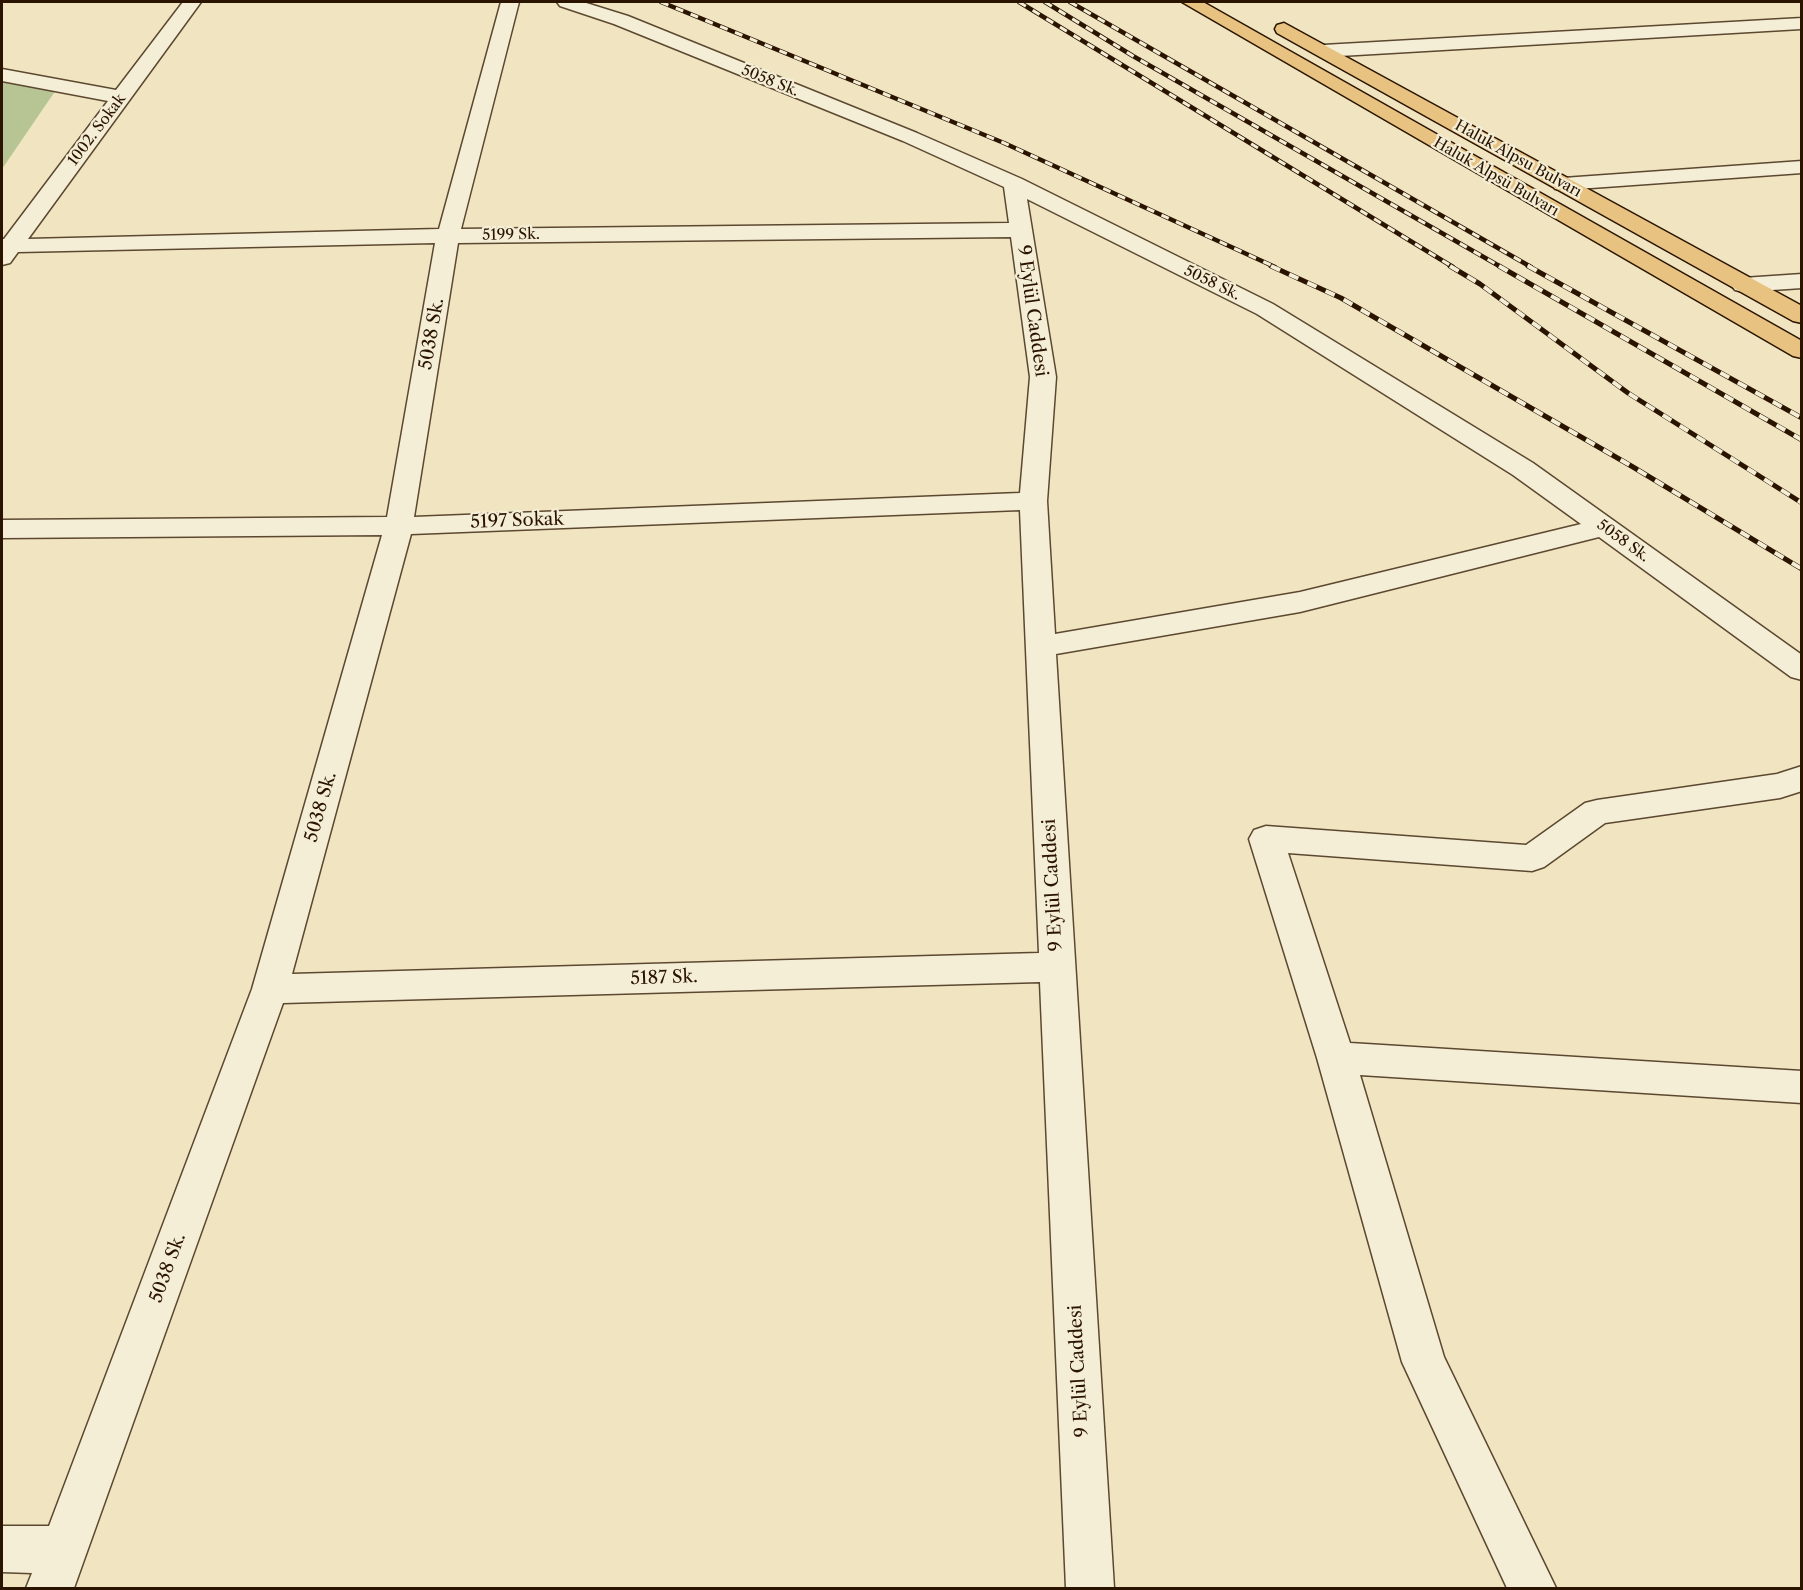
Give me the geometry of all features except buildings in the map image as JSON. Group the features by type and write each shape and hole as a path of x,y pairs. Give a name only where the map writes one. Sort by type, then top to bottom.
{"main road":[{"name":"Haluk Alpsü Bulvarı","path":"1191,2 1802,351"},
{"name":"Haluk Alpsu Bulvarı","path":"1264,18 1802,316"}],"street":[{"name":"1002. Sokak","path":"5,250 192,2"},
{"name":"5038 Sk.","path":"57,1569 270,989 399,526 448,236 510,2"},
{"name":"5058 Sk.","path":"566,2 621,20 910,137 1014,184 1265,309 1523,469 1802,670"},
{"path":"1771,7 1801,23"},
{"path":"1323,51 1801,23"},
{"path":"2,75 121,97"},
{"path":"1563,184 1802,167"},
{"name":"9 Eylül Caddesi","path":"1014,184 1042,377 1033,501 1090,1588"},
{"name":"5199 Sk.","path":"5,250 448,236 1020,230"},
{"path":"1743,285 1802,281"},
{"name":"5197 Sokak","path":"2,529 399,526 1033,501"},
{"path":"1041,647 1299,602 1604,527"},
{"path":"1532,1588 1424,1362 1336,1058 1266,839 1532,858 1597,812 1780,786 1802,778"},
{"name":"5187 Sk.","path":"270,989 1058,967"},
{"path":"1336,1058 1802,1087"},
{"path":"2,1549 57,1569"}],"green space":[{"path":"2,83 60,84 2,169"}],"railway":[{"path":"661,2 1004,143 1275,267"},
{"path":"1019,2 1453,267"},
{"path":"1045,2 1133,56 1501,267"},
{"path":"1070,2 1531,267"},
{"path":"1271,266 1341,298 1633,467 1802,569"},
{"path":"1450,266 1480,284 1628,393 1802,503"},
{"path":"1499,266 1802,440"},
{"path":"1528,266 1802,418"}]}
